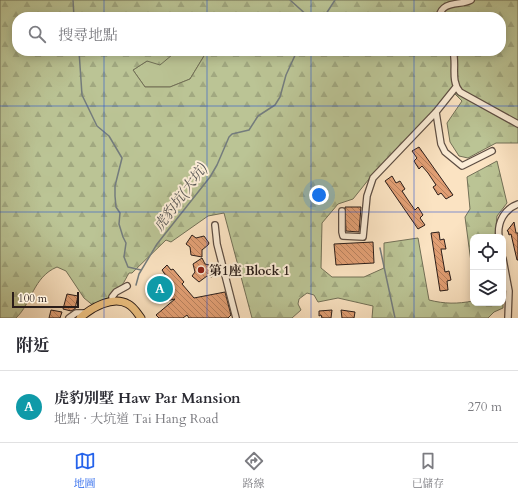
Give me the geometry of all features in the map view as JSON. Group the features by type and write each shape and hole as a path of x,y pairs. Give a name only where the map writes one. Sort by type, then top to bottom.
{"main road":[{"path":"83,316 113,301 129,304 141,318"}],"street":[{"path":"442,12 445,7 471,0"},
{"path":"454,56 454,78 456,87 465,96 518,124"},
{"path":"342,211 343,236 363,237 367,196 373,178 436,112 456,87"},
{"path":"436,112 441,144 445,152 462,166 492,150"},
{"path":"499,234 499,227 503,216 510,208 518,204"},
{"path":"215,225 217,244 236,318"},
{"path":"506,270 510,284 508,318"},
{"path":"113,301 112,296 127,286"},
{"path":"69,318 76,313 83,316"}],"green space":[{"path":"0,0 518,0 518,143 496,143 468,158 459,156 450,142 447,123 462,101 452,91 373,174 353,199 338,204 322,223 321,268 332,277 364,277 384,268 384,243 418,238 429,300 451,303 470,302 470,306 503,306 503,308 494,312 488,318 372,318 373,306 338,298 318,302 314,295 307,293 299,299 298,304 301,310 292,318 252,318 224,213 208,216 171,242 166,240 132,273 129,273 112,298 102,304 95,307 84,298 66,271 57,267 49,271 43,277 16,318 0,318"},
{"path":"168,56 204,56 190,79 170,87 145,87 133,70 147,61"},
{"path":"497,161 507,203 497,216 495,234 470,234 470,254 465,217 470,209 467,177"}],"building":[{"path":"419,147 453,195 446,199 441,193 438,195 433,187 436,185 428,173 422,166 419,169 414,161 417,158 412,151"},
{"path":"392,176 396,183 400,181 405,189 402,191 415,210 418,207 423,215 420,218 425,225 418,229 385,181"},
{"path":"345,207 361,207 359,232 346,231"},
{"path":"514,222 516,233 518,233 518,260 511,234 509,235 507,231"},
{"path":"439,232 440,240 444,239 446,249 441,249 445,272 449,271 451,280 447,281 448,290 440,291 431,233"},
{"path":"192,235 196,238 204,236 209,243 202,250 202,257 191,255 190,247 186,244"},
{"path":"373,242 374,263 336,265 334,244"},
{"name":"第1座 Block 1","path":"202,258 205,264 213,266 213,275 212,277 207,276 199,282 192,276 195,272 193,264"},
{"path":"167,265 171,270 173,269 184,282 182,284 194,298 225,292 231,315 228,318 189,318 187,315 183,318 159,318 156,315 175,299 162,302 162,300 151,291 156,289 153,286 158,281 157,276 166,276 162,270"},
{"path":"67,294 78,296 75,309 71,311 63,309"},
{"path":"51,310 62,312 60,318 49,318"},
{"path":"332,310 331,318 322,318 321,315 319,316 319,311"},
{"path":"341,310 355,312 354,318 342,318"}],"waterway":[{"path":"73,0 74,12"},
{"path":"290,0 303,12"},
{"name":"虎豹坑(大坑)","path":"327,12 335,0"},
{"path":"79,56 82,95 97,126 109,136 122,158 115,186 115,196 116,207 120,213 119,224 126,243 124,257 128,267 141,270"},
{"name":"虎豹坑(大坑)","path":"136,285 139,274 157,244 210,177 229,137 232,134 249,130 258,116 275,105 280,97 286,75 295,56"},
{"path":"380,248 395,318"}],"place":[{"name":"第1座 Block 1","path":"201,270"},
{"name":"虎豹別墅 Haw Par Mansion","path":"160,289"}]}
